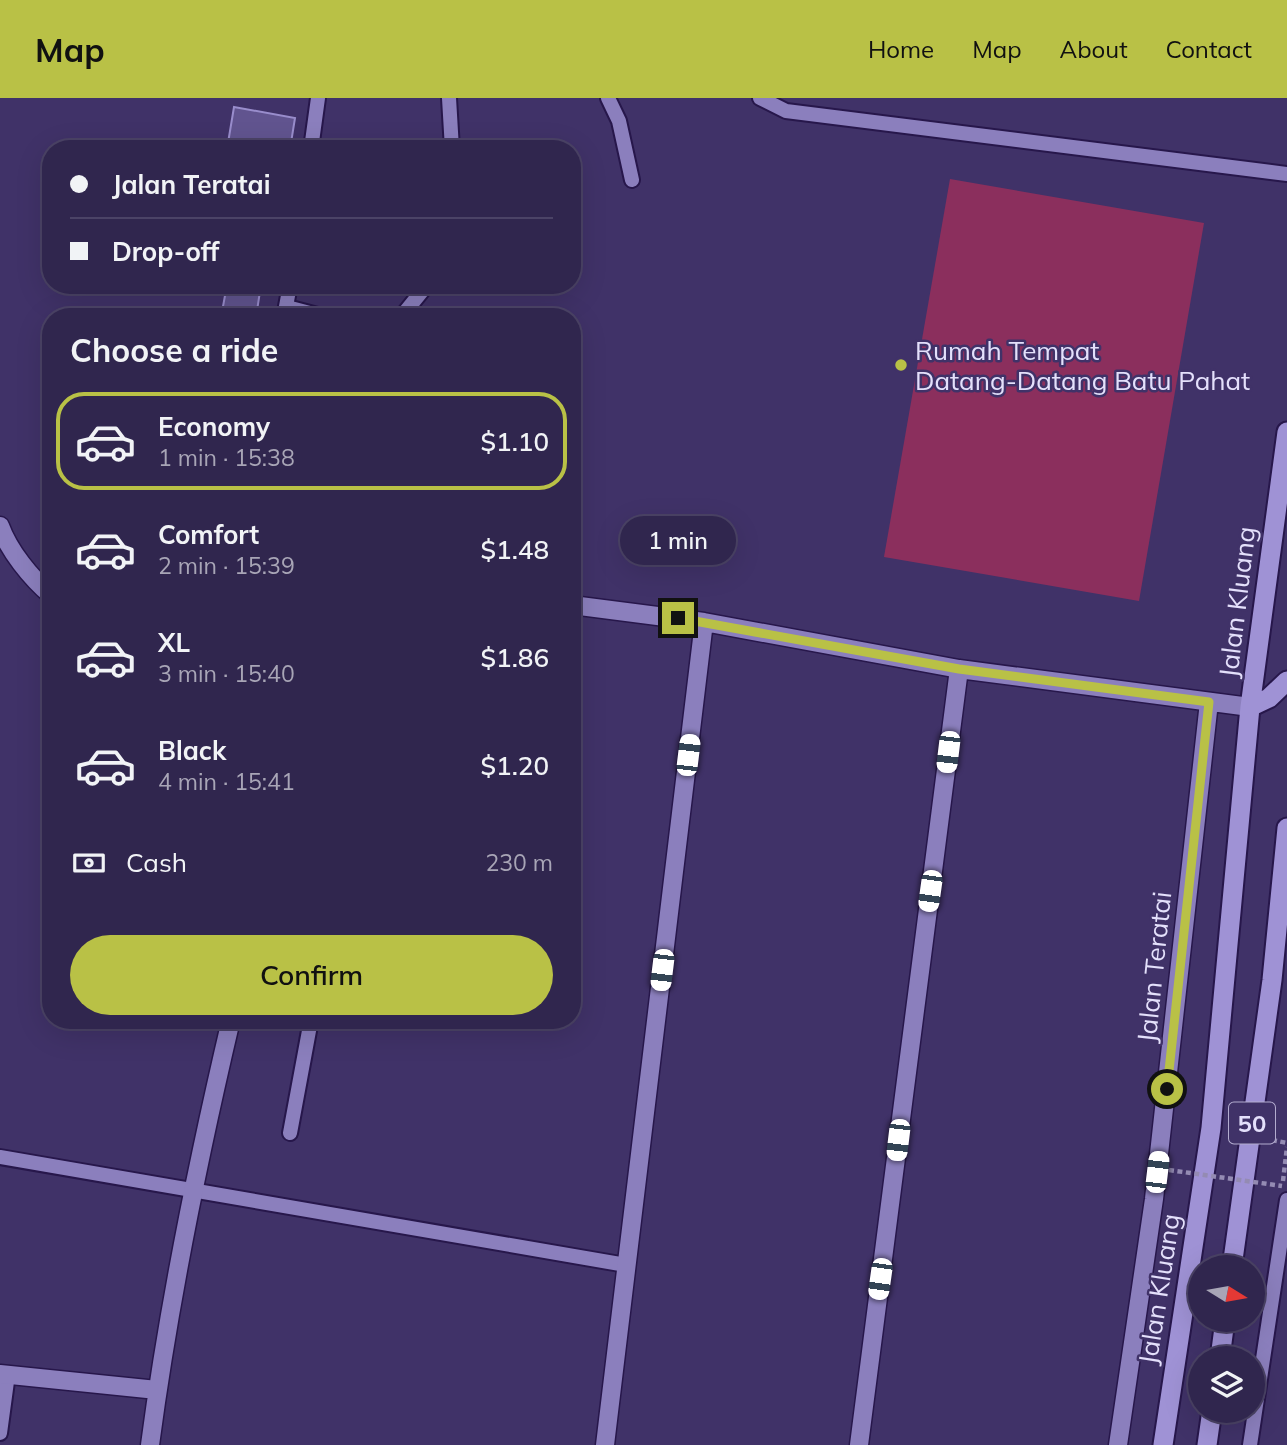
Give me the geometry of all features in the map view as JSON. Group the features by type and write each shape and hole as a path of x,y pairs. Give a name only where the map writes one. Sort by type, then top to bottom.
{"highway":[{"name":"Jalan Kluang","path":"1163,1445 1211,1128 1250,707 1287,432"},
{"path":"1250,707 1269,698 1287,681"},
{"name":"50","path":"1235,1255 1279,981 1287,828"},
{"path":"1207,1445 1210,1423"}],"street":[{"path":"0,526 4,536 42,587"},
{"path":"581,606 704,622 959,669 1250,707"},
{"path":"605,1445 704,622"},
{"path":"859,1445 959,669"},
{"name":"Jalan Teratai","path":"1118,1445 1154,1199 1209,702"},
{"path":"150,1445 157,1390 194,1190 229,1029"},
{"path":"4,1374 157,1390"}],"lane":[{"path":"312,140 318,98"},
{"path":"449,98 451,140"},
{"path":"608,98 619,121 632,180"},
{"path":"760,98 786,111 1287,174"},
{"path":"408,308 420,294"},
{"path":"290,1133 309,1029"},
{"path":"0,1157 626,1265"},
{"path":"1250,1445 1287,1200"},
{"path":"0,1433 4,1374"}],"path":[{"path":"1169,1170 1282,1186 1287,1147"}],"shaded area":[{"path":"950,179 1204,223 1139,601 884,557"}],"building":[{"path":"234,107 295,118 291,140 228,140"},
{"path":"225,294 260,294 257,308 223,308"}],"place":[{"name":"Rumah Tempat Datang-Datang Batu Pahat","path":"901,365"}],"route":[{"path":"678,618 959,669 1209,702 1167,1089"}]}
